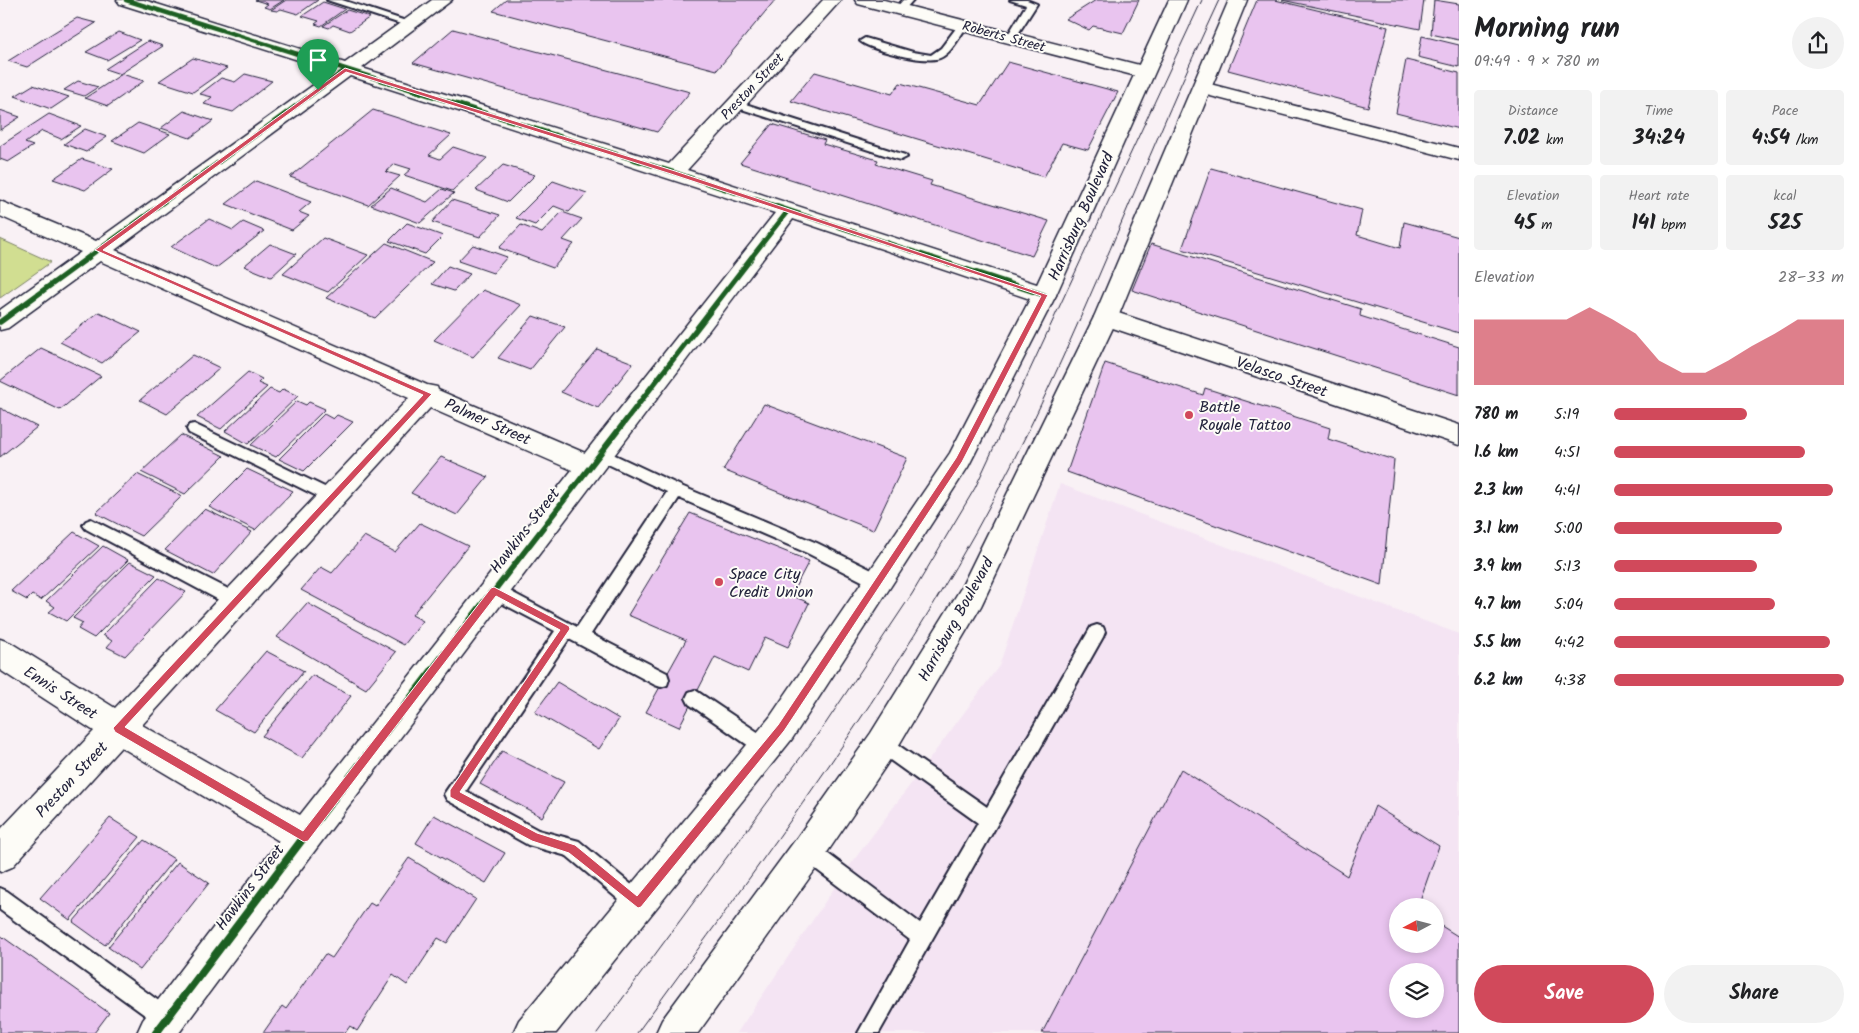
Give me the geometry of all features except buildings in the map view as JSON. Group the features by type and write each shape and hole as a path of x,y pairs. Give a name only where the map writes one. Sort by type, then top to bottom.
{"street":[{"path":"126,0 673,172 787,212 1044,295"},
{"path":"0,322 443,0"},
{"name":"Preston Street","path":"673,172 832,0"},
{"name":"Roberts Street","path":"864,0 904,4 963,25 1144,72"},
{"name":"Harrisburg Boulevard","path":"532,1033 781,728 959,460 1044,295 1178,0"},
{"name":"Harrisburg Boulevard","path":"675,1033 808,851 882,744 971,597 1106,316 1238,0"},
{"path":"1202,88 1459,154"},
{"name":"Palmer Street","path":"0,208 428,394 595,460"},
{"name":"Hawkins Street","path":"162,1026 304,837 787,212"},
{"name":"Velasco Street","path":"1106,316 1459,435"},
{"name":"Preston Street","path":"0,855 428,394"},
{"name":"Ennis Street","path":"0,653 118,728 304,837"}],"lane":[{"path":"332,0 410,24"},
{"path":"1011,38 1032,4 1015,0"},
{"path":"864,41 921,57 932,58 939,55 963,25"},
{"path":"736,104 901,157"},
{"path":"194,428 332,497"},
{"path":"595,460 676,490 812,548 878,581"},
{"path":"638,903 572,848 535,838 453,794 676,490"},
{"path":"91,525 236,601"},
{"path":"494,591 660,679"},
{"path":"868,1033 1097,632"},
{"path":"695,698 765,747"},
{"path":"882,744 989,820"},
{"path":"808,851 923,938"},
{"path":"0,898 162,1026"}],"shaded area":[{"path":"1060,484 1459,634 1459,1033 737,1033 845,872 999,666"}],"green space":[{"path":"0,239 51,262 0,298"}],"tram line":[{"path":"597,1033 826,723 912,594 975,488 1202,0"},
{"path":"637,1033 779,837 871,704 956,566 995,496 1055,374 1219,0"}],"cycle path":[{"path":"126,0 673,172 1044,295"},
{"path":"0,322 345,70"},
{"path":"156,1033 304,837 787,212"}],"place":[{"name":"Battle Royale Tattoo","path":"1189,415"},
{"name":"Space City Credit Union","path":"719,582"}],"route":[{"path":"345,70 673,172 787,212 1044,295 959,460 781,728 638,903 572,848 535,838 453,794 566,629 494,591 304,837 118,728 428,394 98,250 318,90 345,70"}]}
